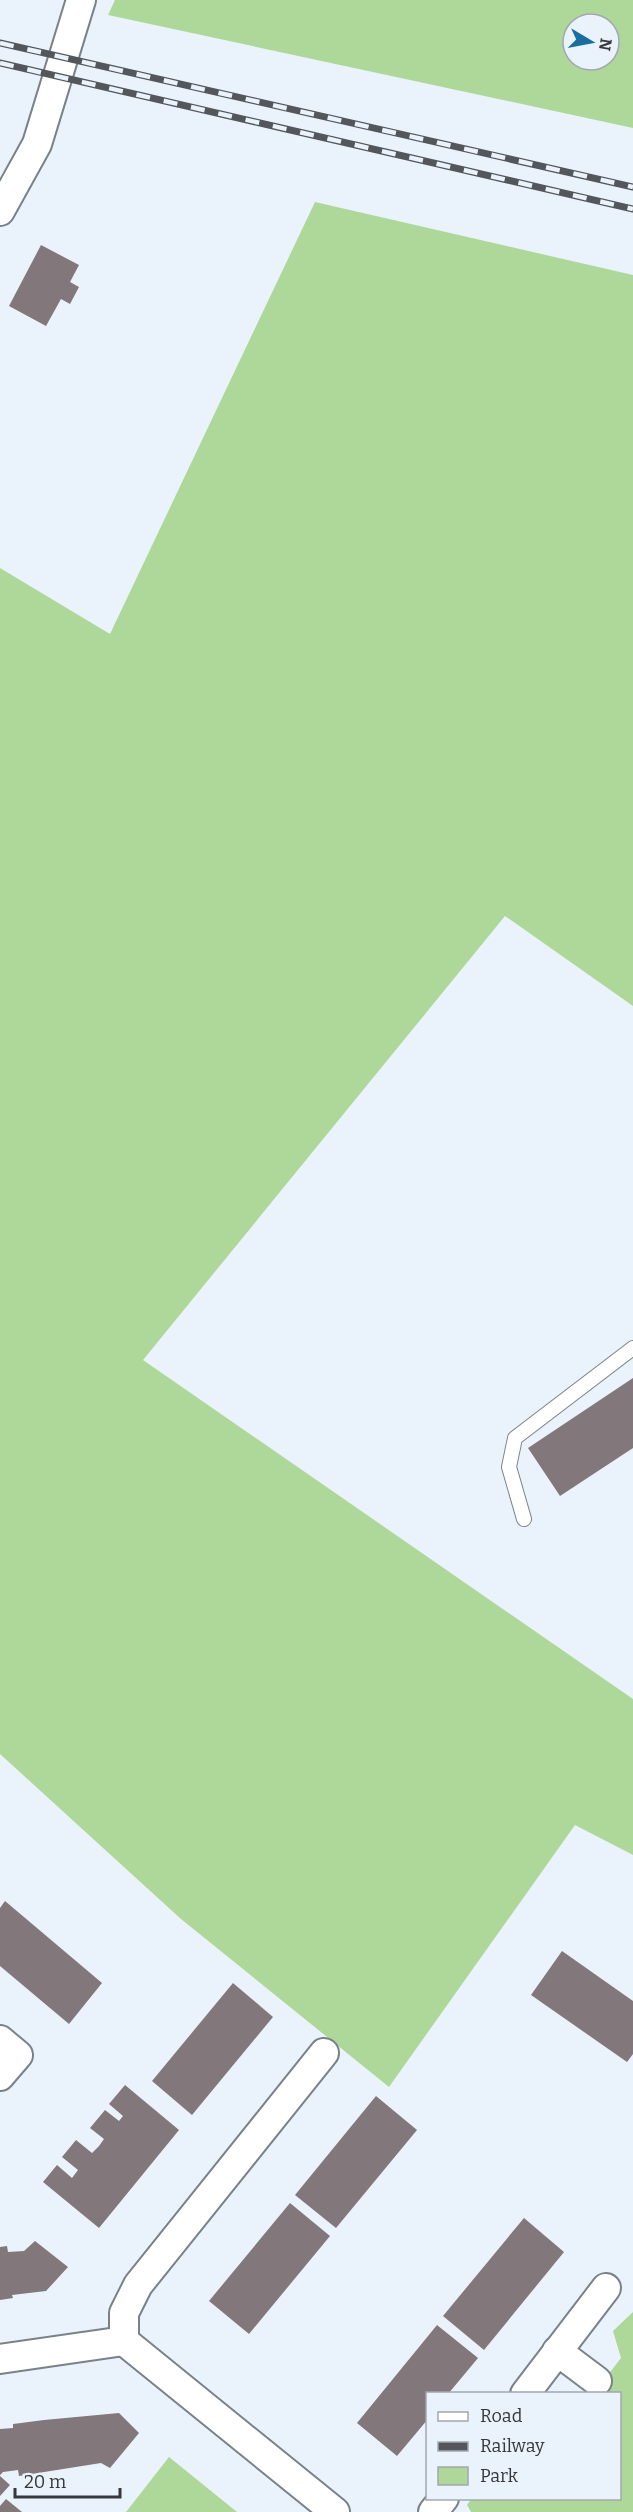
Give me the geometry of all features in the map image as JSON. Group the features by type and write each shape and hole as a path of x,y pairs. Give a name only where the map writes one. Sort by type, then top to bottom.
{"street":[{"path":"0,212 37,144 81,0"},
{"path":"0,2040 18,2055 0,2076"},
{"path":"124,2341 124,2313 138,2285 324,2053"},
{"path":"526,2392 606,2288"},
{"path":"0,2359 124,2341 335,2512"},
{"path":"557,2351 597,2381"},
{"path":"433,2512 443,2500"}],"lane":[{"path":"524,1519 509,1467 515,1438 633,1348"}],"green space":[{"path":"115,0 633,0 633,128 108,15"},
{"path":"315,202 633,275 633,1006 505,916 143,1360 633,1699 633,1855 575,1825 389,2087 181,1919 0,1754 0,568 110,634"},
{"path":"633,2312 633,2512 471,2512 467,2505 471,2500 621,2500 621,2392 595,2392 621,2358 613,2331"},
{"path":"169,2457 237,2512 126,2512"}],"building":[{"path":"41,245 79,265 70,282 79,287 70,304 61,299 46,326 9,306"},
{"path":"633,1378 633,1448 560,1496 528,1448"},
{"path":"5,1901 102,1983 69,2024 0,1966 0,1908"},
{"path":"562,1951 633,2001 633,2054 627,2062 531,1995"},
{"path":"233,1983 273,2017 192,2115 152,2081"},
{"path":"125,2085 179,2130 99,2228 43,2182 57,2165 72,2178 78,2170 62,2157 76,2140 92,2153 99,2146 104,2139 90,2128 105,2110 119,2121 123,2116 109,2104"},
{"path":"376,2096 417,2130 336,2228 295,2195"},
{"path":"290,2203 330,2236 249,2334 209,2301"},
{"path":"524,2218 564,2252 484,2350 443,2316"},
{"path":"35,2241 68,2267 46,2291 12,2295 13,2298 0,2300 0,2247 7,2246 8,2252 24,2251"},
{"path":"437,2325 478,2358 450,2392 426,2392 426,2421 397,2456 357,2423"},
{"path":"119,2413 139,2433 110,2468 101,2463 19,2476 18,2470 3,2472 0,2475 0,2429 13,2428 13,2424"},
{"path":"0,2476 10,2485 0,2496"},
{"path":"6,2499 22,2512 0,2512 0,2506"}],"railway":[{"path":"0,43 633,187"},
{"path":"0,63 633,209"}]}
